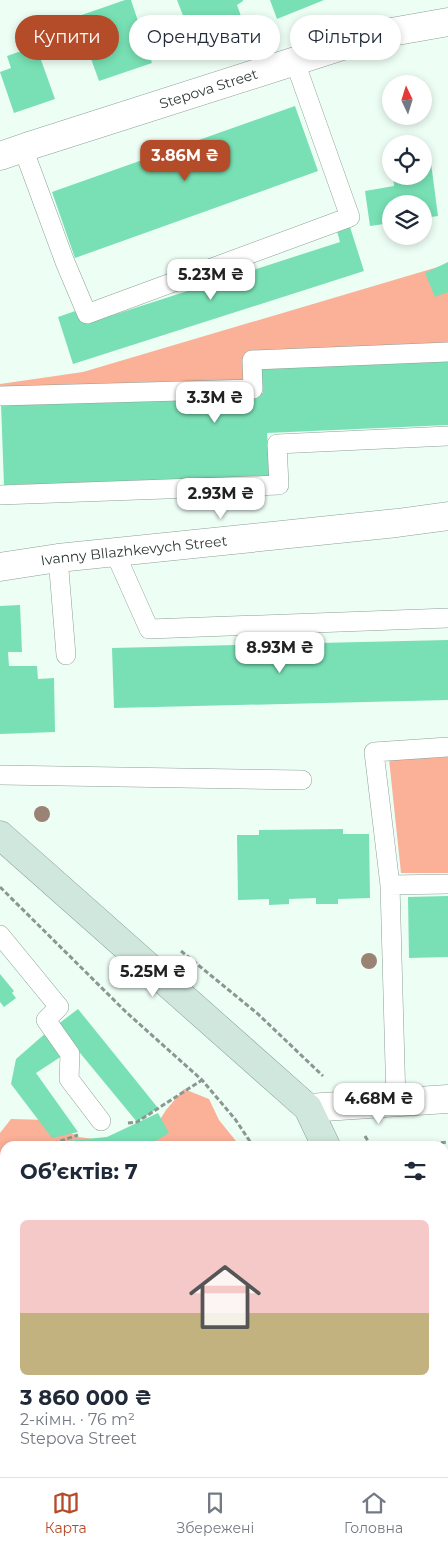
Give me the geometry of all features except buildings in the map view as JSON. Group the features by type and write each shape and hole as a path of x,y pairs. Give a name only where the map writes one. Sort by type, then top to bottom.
{"main road":[{"path":"0,835 308,1108 324,1141"}],"street":[{"name":"Stepova Street","path":"11,152 380,34 448,22"},
{"name":"Ivanny Bllazhkevych Street","path":"0,567 58,558 448,516"},
{"path":"308,1108 448,1099"}],"lane":[{"path":"11,152 87,314 350,217 295,62"},
{"path":"0,396 253,389 252,360 448,352"},
{"path":"0,496 280,486 277,444 448,436"},
{"path":"115,553 149,629 448,618"},
{"path":"58,558 66,655"},
{"path":"396,1102 390,884 374,752 448,747"},
{"path":"0,775 302,780"},
{"path":"390,884 448,884"},
{"path":"0,935 59,1007 46,1020 70,1054 69,1079 100,1121"}],"path":[{"path":"0,887 126,1012 202,1080 249,1141"}],"shaded area":[{"path":"448,264 448,346 249,381 0,392 0,384 83,372"},
{"path":"448,757 448,873 401,873 389,759"},
{"path":"184,1089 209,1099 219,1120 236,1141 109,1141 149,1137 166,1110"},
{"path":"11,1119 48,1120 78,1137 109,1141 0,1141 0,1133"}]}
